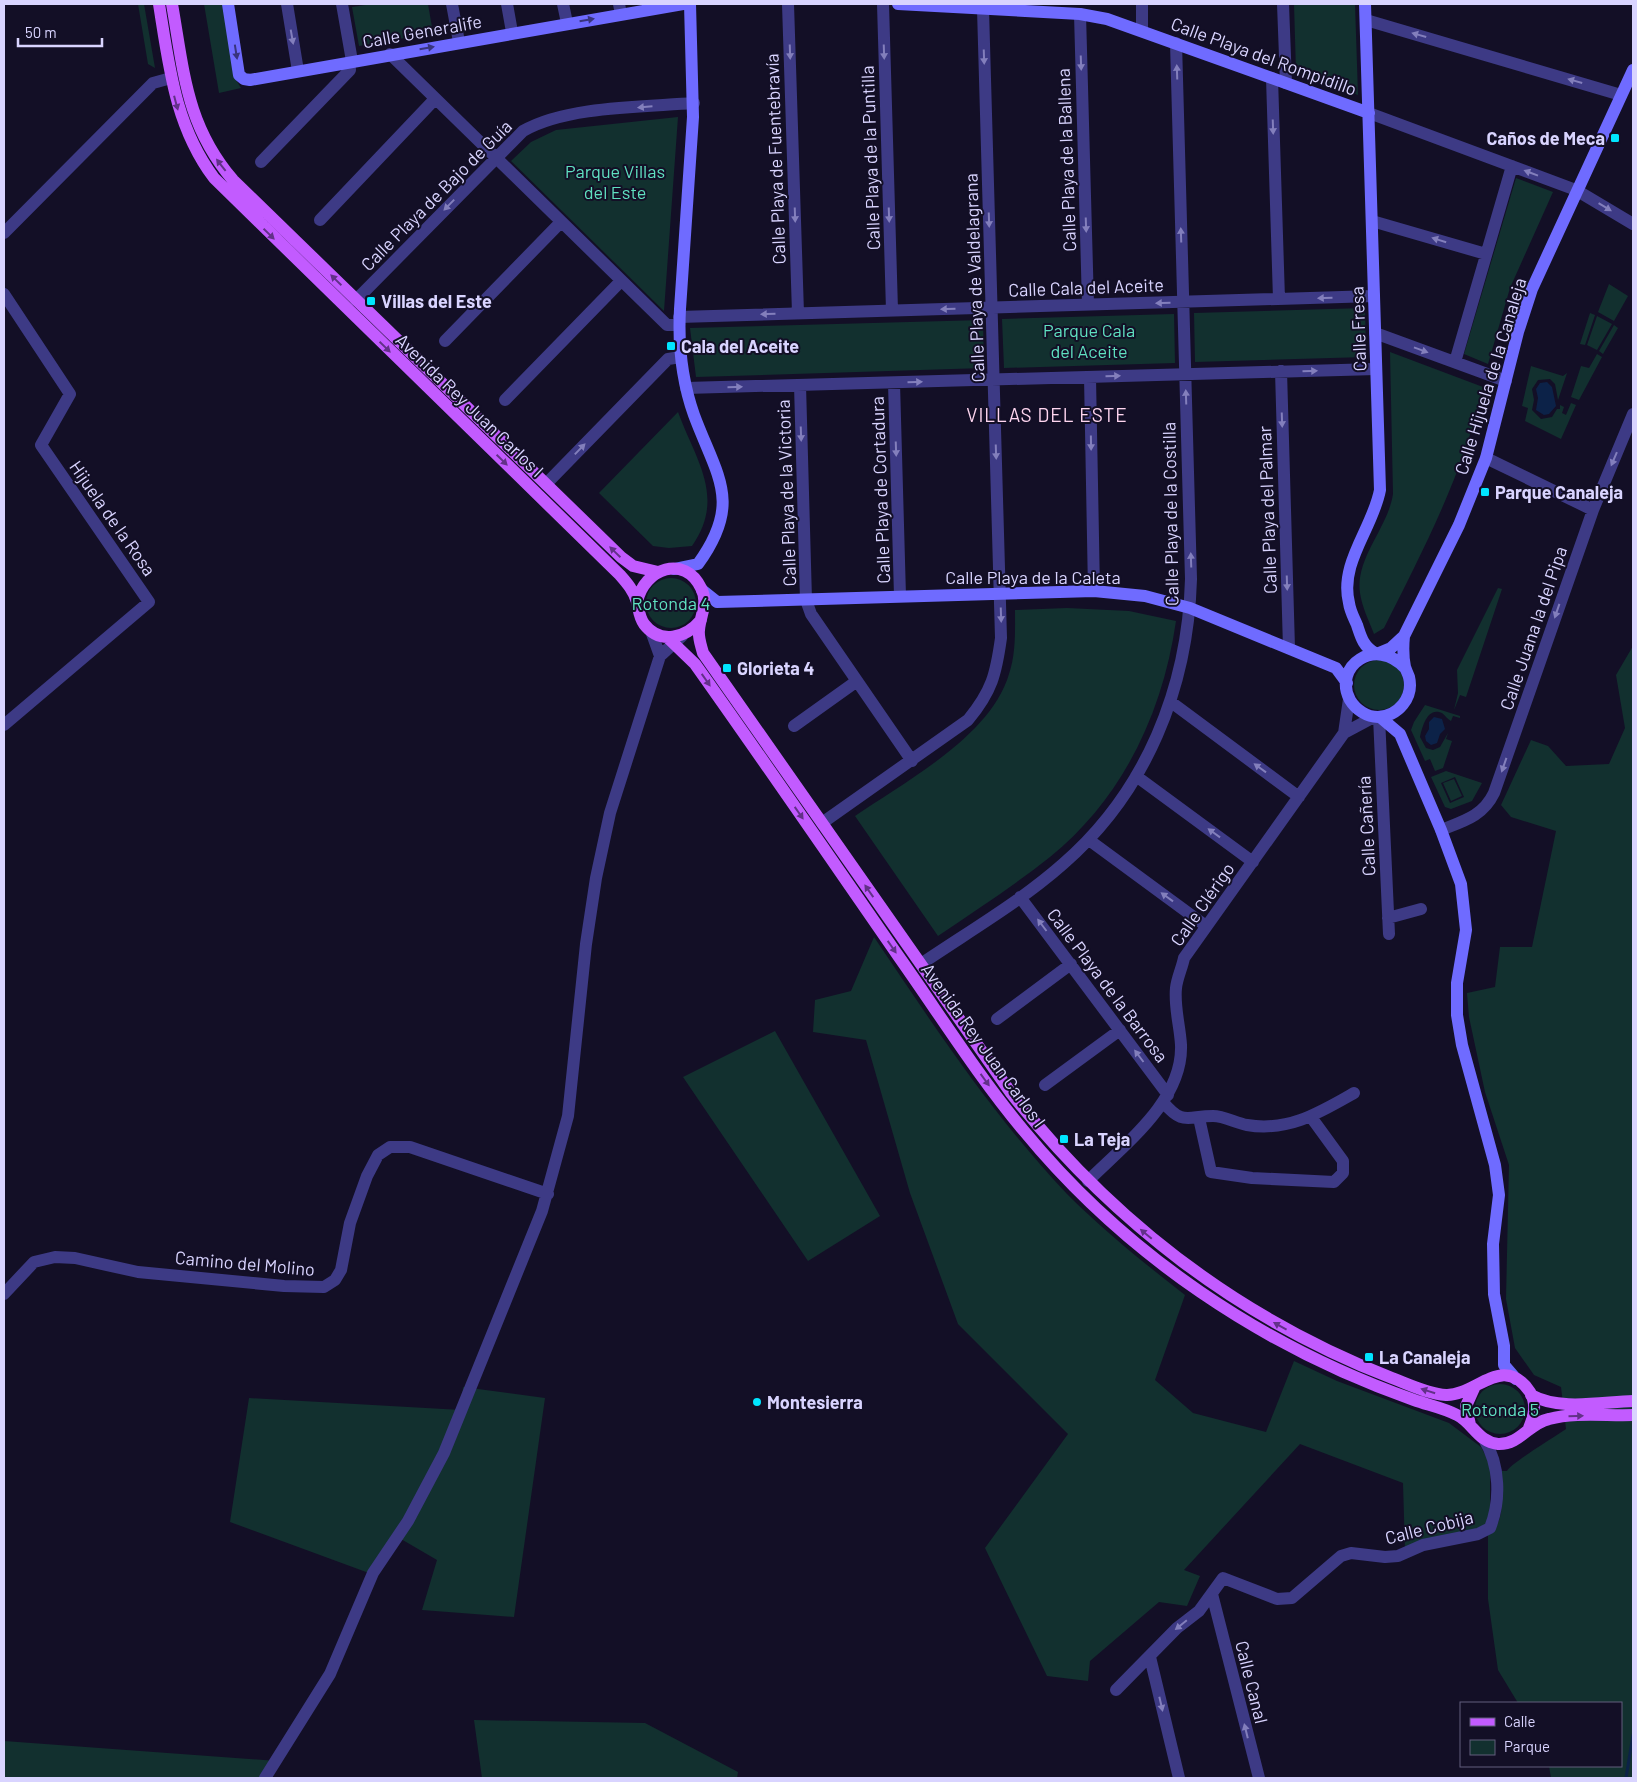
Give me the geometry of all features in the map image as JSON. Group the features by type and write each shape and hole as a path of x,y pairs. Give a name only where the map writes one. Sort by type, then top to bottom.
{"main road":[{"name":"Avenida Rey Juan Carlos I","path":"159,4 178,110 197,155 214,178 620,576 630,587 637,602 641,618 651,631 675,638 1001,1101 1069,1181 1154,1258 1243,1320 1288,1346 1344,1373 1457,1415 1484,1439"},
{"name":"Avenida Rey Juan Carlos I","path":"172,4 188,96 197,123 209,148 233,180 621,557 633,566 658,572 674,569"},
{"path":"674,569 685,572 701,588"},
{"path":"637,602 639,591 645,581 658,572"},
{"name":"Avenida Rey Juan Carlos I","path":"701,588 705,598 699,631 703,653 1012,1093 1051,1141 1088,1180 1133,1222 1190,1268 1251,1309 1301,1337 1377,1372 1436,1393 1455,1394 1494,1376"},
{"path":"675,638 702,617"},
{"path":"1484,1439 1500,1444 1512,1442 1522,1437 1534,1418 1532,1395 1525,1385 1516,1379 1494,1376"},
{"path":"1472,1428 1467,1418 1466,1406 1475,1386"},
{"path":"1532,1395 1543,1400 1559,1403 1633,1401"},
{"path":"1529,1428 1551,1418 1633,1415"}],"street":[{"name":"Calle Generalife","path":"228,4 239,75 244,79 250,80 512,32 567,24 620,9 683,4"},
{"path":"287,4 298,71"},
{"path":"261,162 350,70 342,4"},
{"path":"452,4 460,42"},
{"path":"507,4 512,32"},
{"path":"563,4 567,24"},
{"path":"690,4 694,103 679,321 681,357 686,388 694,414 718,474 724,497 719,530 698,564 701,588 717,602 702,617"},
{"name":"Calle Playa de Fuentebravía","path":"788,4 798,313"},
{"name":"Calle Playa de la Puntilla","path":"882,4 892,310"},
{"name":"Calle Playa del Rompidillo","path":"898,4 1080,14 1107,19 1142,30 1576,190 1633,224"},
{"path":"1142,4 1142,30"},
{"path":"1282,4 1286,83"},
{"name":"Calle Fresa","path":"1363,644 1348,602 1347,583 1351,564 1373,518 1380,490 1365,4"},
{"name":"Calle Playa de Valdelagrana","path":"822,823 968,720 984,702 996,674 1002,638 983,8"},
{"name":"Calle Playa de la Ballena","path":"1080,14 1088,305"},
{"path":"1366,20 1622,95"},
{"name":"Calle Playa de la Costilla","path":"921,964 1020,897 1062,865 1089,840 1136,776 1155,743 1182,665 1190,608 1176,43"},
{"path":"390,54 667,324 679,321"},
{"name":"Calle Hijuela de la Canaleja","path":"1357,662 1391,648 1404,636 1459,525 1486,458 1518,332 1532,289 1576,190 1633,70"},
{"path":"4,233 153,83 171,78"},
{"path":"1272,78 1279,299"},
{"path":"320,220 435,99"},
{"name":"Calle Playa de Bajo de Guía","path":"356,300 522,131 551,118 694,103"},
{"path":"1455,362 1512,166"},
{"path":"1372,221 1486,254"},
{"path":"444,341 561,222"},
{"path":"505,400 621,281"},
{"name":"Hijuela de la Rosa","path":"4,294 70,394 41,444 149,602 4,725"},
{"name":"Calle Cala del Aceite","path":"679,321 798,313 1374,296"},
{"path":"1375,333 1506,381"},
{"path":"546,484 668,359 681,357"},
{"path":"686,388 1376,369"},
{"name":"Calle Playa del Palmar","path":"1281,371 1289,648"},
{"path":"1090,377 1094,591"},
{"name":"Calle Playa de Cortadura","path":"894,383 900,596"},
{"name":"Calle Playa de la Victoria","path":"800,386 806,600"},
{"name":"Calle Juana la del Pipa","path":"1441,830 1478,814 1486,808 1494,793 1593,510 1633,414"},
{"path":"1486,458 1593,510"},
{"path":"674,569 698,564"},
{"name":"Calle Playa de la Caleta","path":"717,602 1094,591 1145,596 1190,608 1336,668"},
{"path":"806,600 810,614 912,761"},
{"path":"651,631 660,656"},
{"name":"Calle Hijuela de la Canaleja","path":"1404,636 1405,668 1410,688 1402,706 1400,734 1441,830 1461,884 1466,930 1457,983 1457,1014 1462,1045 1496,1165 1499,1195 1493,1244 1494,1294 1504,1346 1504,1364"},
{"path":"265,1778 330,1674 373,1573 408,1520 444,1453 548,1194 568,1116 582,980 596,878 610,814 660,656 675,638"},
{"path":"1347,683 1363,644 1377,653 1389,655 1405,668"},
{"path":"1350,699 1347,683 1336,668 1357,662"},
{"path":"794,726 857,681"},
{"name":"Calle Hijuela de la Canaleja","path":"1350,699 1364,714 1378,717 1400,734"},
{"name":"Calle Clérigo","path":"1088,1180 1155,1114 1166,1098 1178,1071 1181,1046 1176,1009 1176,986 1184,958 1344,733 1350,699"},
{"path":"1170,702 1299,797"},
{"path":"1378,717 1394,713 1402,706"},
{"name":"Calle Clérigo","path":"1344,733 1378,717"},
{"name":"Calle Cañería","path":"1378,717 1389,934"},
{"path":"1136,776 1253,862"},
{"path":"1089,840 1206,926"},
{"name":"Calle Playa de la Barrosa","path":"1020,897 1120,1030 1166,1098 1174,1115 1187,1120 1215,1116 1246,1124 1272,1127 1311,1118 1354,1093"},
{"path":"1388,918 1421,909"},
{"path":"997,1019 1071,964"},
{"path":"1045,1085 1120,1030"},
{"path":"1199,1118 1211,1172 1252,1178 1334,1182 1343,1173 1342,1161 1311,1118"},
{"name":"Camino del Molino","path":"4,1294 34,1262 54,1257 75,1258 138,1272 324,1288 335,1280 341,1270 350,1223 367,1176 378,1155 390,1147 418,1150 548,1194"},
{"path":"1494,1376 1504,1364 1516,1379"},
{"name":"Calle Cobija","path":"1116,1690 1176,1628 1199,1611 1223,1578 1277,1599 1292,1598 1341,1556 1351,1553 1385,1557 1398,1556 1423,1545 1478,1534 1490,1528 1494,1518 1496,1499 1496,1469 1493,1454 1484,1439"},
{"name":"Calle Cobija","path":"1496,1469 1502,1455 1512,1442"},
{"name":"Calle Canal","path":"1212,1594 1258,1778"},
{"path":"1150,1657 1179,1778"}],"green space":[{"path":"138,4 144,4 155,68 148,64"},
{"path":"204,4 223,4 235,78 241,88 219,93"},
{"path":"372,4 428,4 433,33 359,46 352,7"},
{"path":"1294,4 1355,4 1358,95 1296,72"},
{"name":"Parque Villas del Este","path":"678,117 664,311 511,161 531,142 556,130"},
{"path":"1516,178 1553,192 1510,288 1488,364 1464,354"},
{"path":"1609,284 1628,296 1614,321 1598,312"},
{"path":"1365,308 1366,357 1195,362 1194,313"},
{"path":"1590,313 1595,315 1585,345 1580,344"},
{"name":"Parque Cala del Aceite","path":"1174,314 1175,363 1004,368 1002,319"},
{"path":"1597,316 1612,324 1597,350 1587,345"},
{"path":"983,320 984,368 696,377 690,328"},
{"path":"1614,325 1618,328 1603,354 1599,351"},
{"path":"1390,352 1483,387 1465,451 1441,510 1384,628 1374,634 1362,603 1360,580 1362,568 1385,519 1393,494"},
{"path":"1597,354 1602,357 1579,400 1571,397 1581,366 1589,368"},
{"path":"1531,366 1563,376 1567,373 1558,400 1555,384 1550,379 1538,380 1532,389 1534,400 1532,410 1541,419 1552,417 1557,409 1560,409 1560,405 1564,407 1562,413 1566,415 1571,403 1576,405 1561,439 1525,421 1528,408 1522,406"},
{"path":"678,412 704,479 707,511 702,528 692,546 669,548 653,546 599,493"},
{"name":"Rotonda 4","path":"671,578 681,580 689,585 694,593 696,603 694,613 689,621 681,626 671,628 661,626 653,621 648,613 646,603 648,593 653,585 661,580"},
{"path":"1498,588 1502,589 1466,697 1460,695 1454,710 1458,693 1457,670"},
{"path":"1067,608 1129,611 1176,621 1170,655 1150,720 1136,751 1119,780 1099,808 1076,834 1023,878 938,936 855,816 944,755 966,737 985,717 999,696 1009,674 1015,642 1015,610"},
{"path":"1633,646 1633,1778 1551,1778 1549,1767 1622,1767 1622,1702 1517,1702 1498,1670 1488,1599 1488,1533 1494,1529 1501,1515 1502,1471 1507,1471 1524,1456 1566,1429 1561,1387 1534,1375 1515,1348 1506,1299 1509,1165 1485,1092 1469,1017 1467,993 1495,987 1500,947 1532,947 1556,831 1511,817 1501,805 1531,740 1548,746 1566,766 1609,764 1625,728 1616,675"},
{"path":"1379,660 1389,662 1397,667 1402,675 1404,685 1402,695 1397,703 1389,708 1379,710 1369,708 1361,703 1356,695 1354,685 1356,675 1361,667 1369,662"},
{"path":"1425,705 1460,716 1460,718 1453,716 1451,721 1442,713 1437,712 1429,715 1426,719 1420,737 1426,748 1433,750 1440,747 1448,733 1446,739 1452,741 1443,768 1435,771 1430,759 1425,761 1411,730"},
{"path":"1446,771 1482,783 1472,801 1451,809 1445,807 1431,777","holes":["1455,777 1464,797 1450,803 1441,783"]},
{"path":"1454,779 1462,796 1451,801 1443,783"},
{"path":"874,937 965,1070 1040,1164 1095,1221 1185,1295 1155,1380 1193,1413 1266,1432 1294,1361 1337,1381 1449,1423 1481,1447 1490,1464 1490,1515 1485,1526 1405,1550 1403,1483 1300,1444 1184,1570 1200,1576 1187,1606 1159,1602 1090,1661 1088,1681 1047,1676 985,1548 1068,1434 958,1324 910,1193 866,1040 813,1032 815,1000 851,991"},
{"path":"775,1031 880,1216 808,1261 683,1077"},
{"name":"Rotonda 5","path":"1500,1384 1510,1386 1518,1391 1523,1399 1525,1409 1523,1419 1518,1427 1510,1432 1500,1434 1490,1432 1482,1427 1477,1419 1475,1409 1477,1399 1482,1391 1490,1386"},
{"path":"463,1387 545,1398 514,1617 422,1610 437,1560 401,1539 377,1576 230,1522 249,1398 461,1410"},
{"path":"474,1720 645,1723 738,1772 737,1778 482,1778"},
{"path":"4,1741 277,1761 266,1778 4,1778"}],"water":[{"path":"1547,382 1552,387 1556,406 1549,414 1544,415 1536,410 1538,398 1536,389 1540,383"},
{"path":"1434,717 1442,719 1445,729 1440,734 1437,743 1431,745 1426,741 1425,736 1429,729 1429,722"}],"waterway":[{"path":"1626,1778 1633,1735"}],"place":[{"name":"Caños de Meca","path":"1615,138"},
{"name":"Villas del Este","path":"371,301"},
{"name":"Cala del Aceite","path":"671,346"},
{"name":"Parque Canaleja","path":"1485,492"},
{"name":"Glorieta 4","path":"727,668"},
{"name":"La Teja","path":"1064,1139"},
{"name":"La Canaleja","path":"1369,1357"},
{"name":"Montesierra","path":"757,1402"}],"district":[{"name":"VILLAS DEL ESTE","path":"1047,414"}]}
